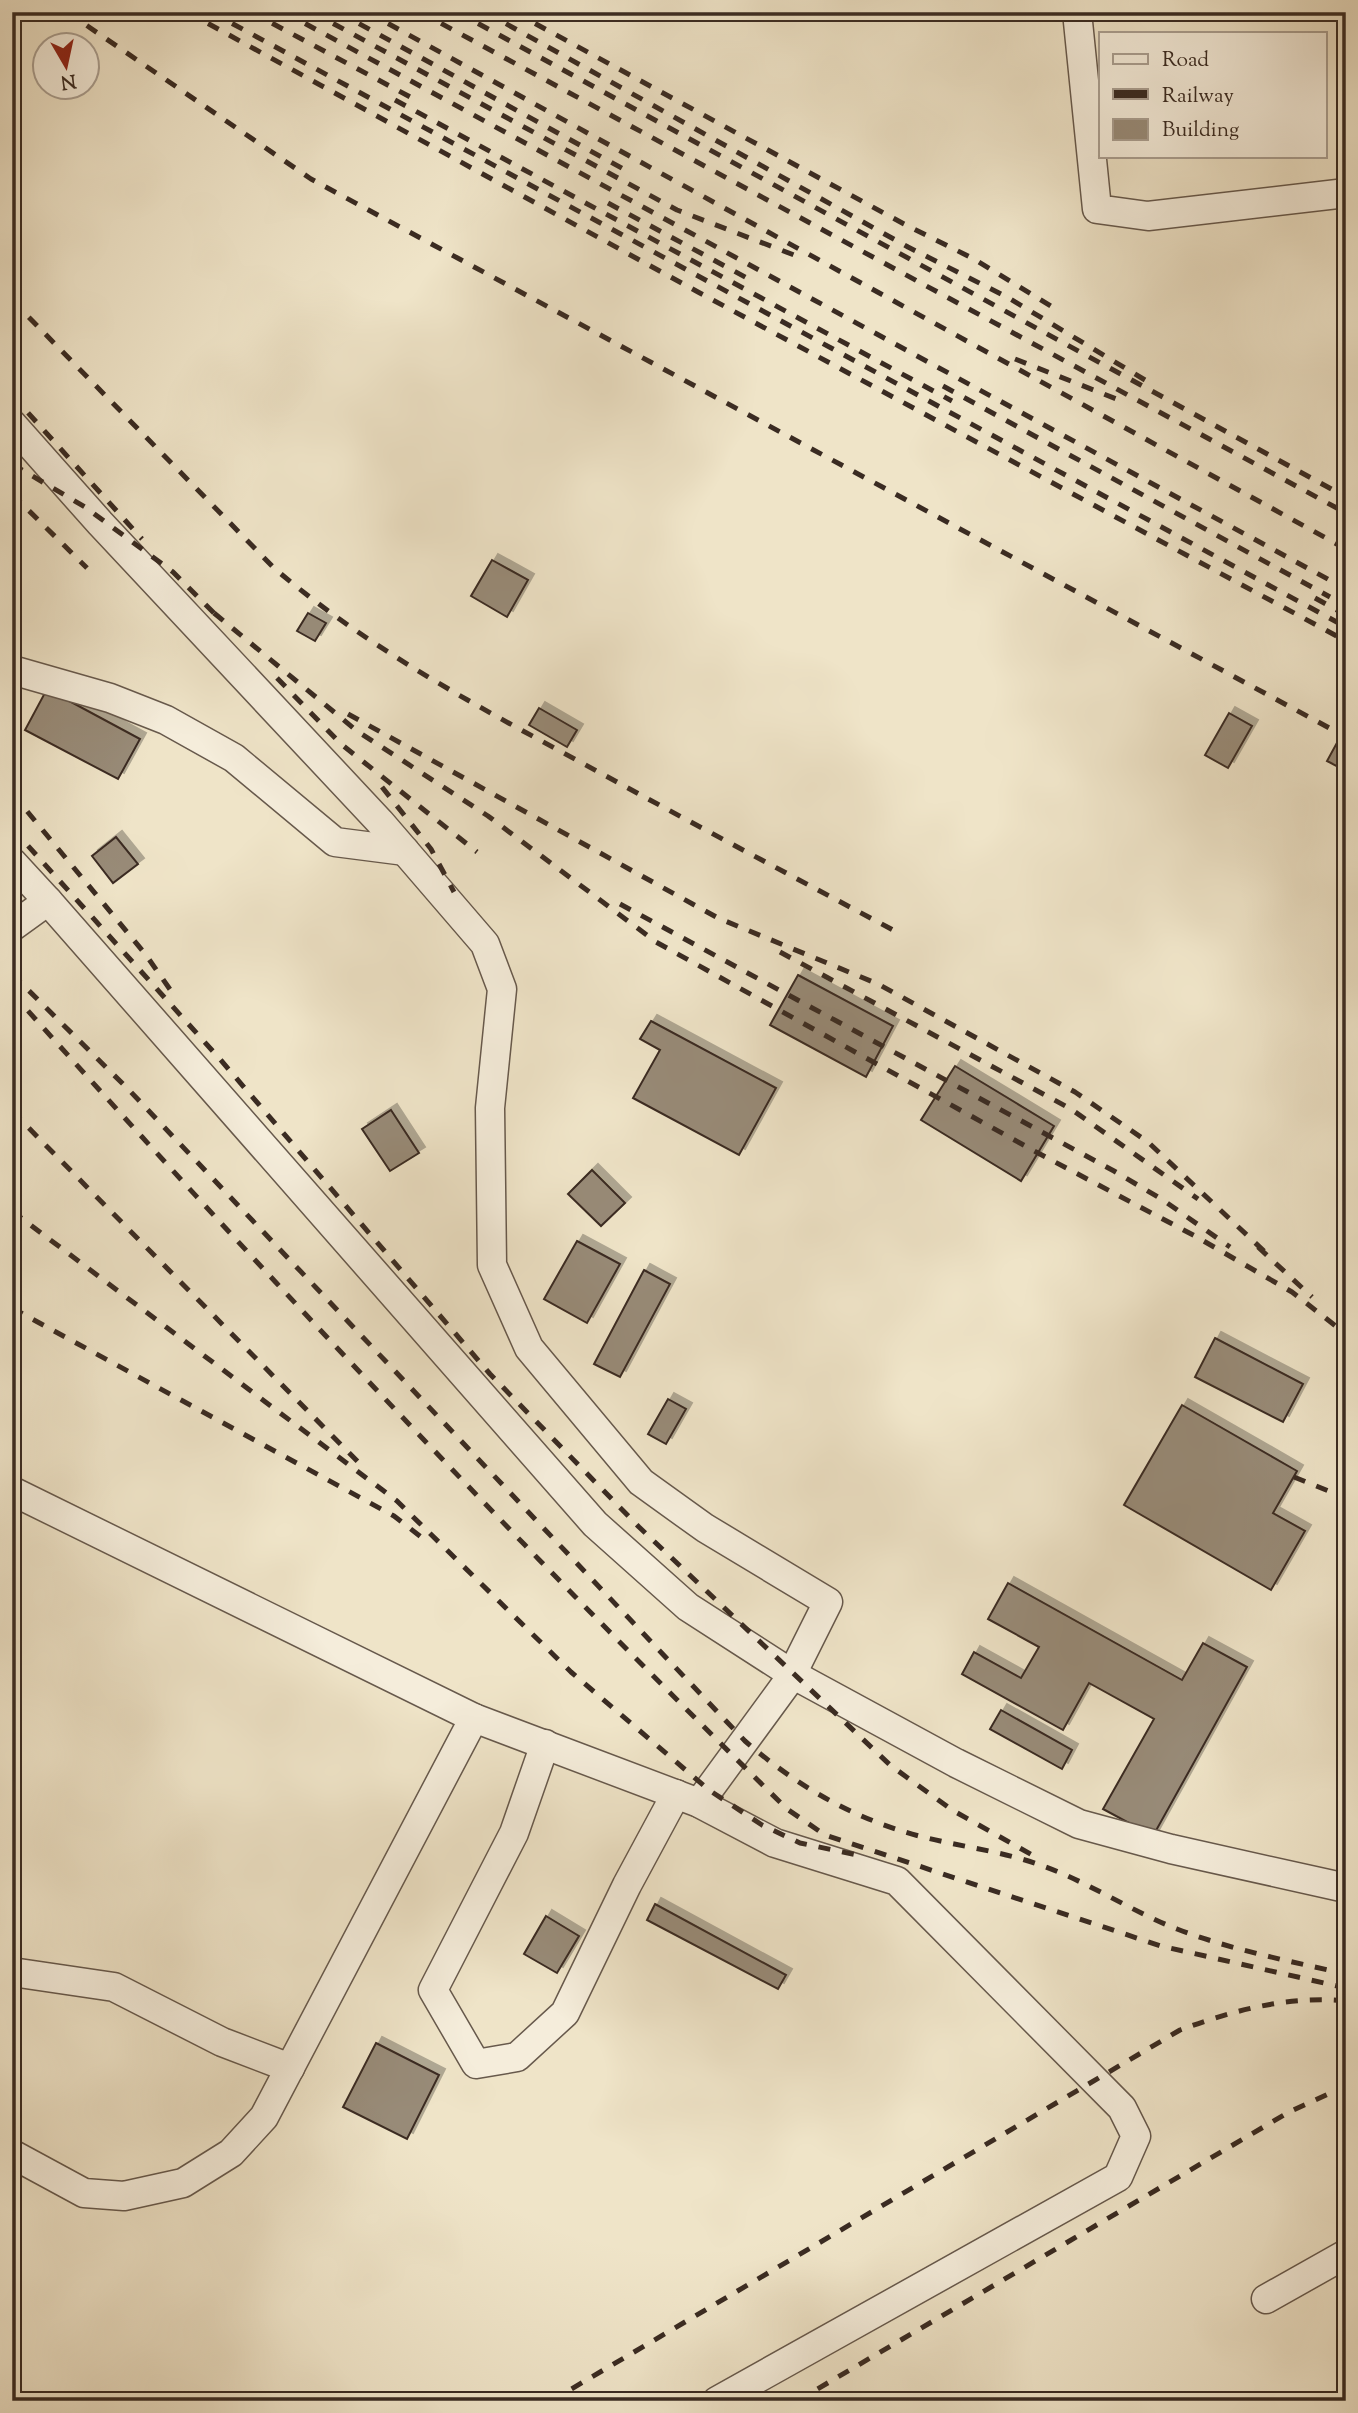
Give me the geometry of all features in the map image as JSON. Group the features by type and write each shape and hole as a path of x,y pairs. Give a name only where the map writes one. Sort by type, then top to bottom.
{"street":[{"path":"1077,12 1097,209 1148,216 1346,193"},
{"path":"12,424 100,523 405,851 485,944 502,989 490,1108 492,1265 529,1348 640,1482 705,1528 828,1602 792,1674 687,1799 627,1885 565,2013 517,2057 476,2064 433,1990 514,1833 545,1744"},
{"path":"12,670 110,698 166,720 234,758 335,842 405,851"},
{"path":"12,862 595,1524 688,1606 792,1674 956,1763 1079,1824 1171,1849 1346,1888"},
{"path":"12,928 48,901"},
{"path":"12,1491 474,1718 687,1799 775,1843 897,1881 1122,2108 1136,2136 1118,2177 717,2401"},
{"path":"12,2154 84,2193 124,2196 183,2183 231,2153 264,2117 474,1718"},
{"path":"12,1972 114,1987 222,2042 290,2068"},
{"path":"1266,2299 1346,2254"}],"building":[{"path":"492,560 528,580 507,617 471,596"},
{"path":"308,613 326,623 315,641 297,631"},
{"path":"47,689 140,739 118,779 25,730"},
{"path":"539,708 577,730 567,747 529,725"},
{"path":"1229,713 1252,726 1228,768 1205,755"},
{"path":"1339,739 1346,743 1346,771 1327,761"},
{"path":"116,837 138,864 113,883 92,856"},
{"path":"798,975 893,1026 866,1077 770,1025"},
{"path":"651,1021 776,1088 739,1155 633,1098 660,1050 640,1039"},
{"path":"955,1066 1054,1126 1021,1181 921,1120"},
{"path":"391,1110 419,1153 390,1171 362,1129"},
{"path":"592,1170 625,1203 601,1226 568,1194"},
{"path":"577,1241 620,1264 587,1323 544,1299"},
{"path":"644,1270 670,1284 620,1377 594,1364"},
{"path":"1215,1338 1303,1384 1283,1422 1195,1377"},
{"path":"668,1399 686,1409 666,1444 648,1434"},
{"path":"1182,1405 1297,1471 1273,1513 1305,1531 1271,1590 1124,1505"},
{"path":"1008,1583 1182,1680 1203,1643 1247,1667 1153,1836 1103,1809 1154,1719 1089,1683 1063,1730 962,1674 974,1652 1021,1678 1039,1647 988,1619"},
{"path":"1001,1710 1072,1750 1062,1769 990,1729"},
{"path":"655,1904 786,1975 778,1989 647,1920"},
{"path":"546,1916 579,1936 557,1973 524,1954"},
{"path":"376,2043 439,2075 407,2139 343,2107"}],"railway":[{"path":"67,12 311,179 1346,737"},
{"path":"187,12 698,292 1346,641"},
{"path":"211,12 1346,627"},
{"path":"251,12 414,99"},
{"path":"284,12 1346,589"},
{"path":"312,12 677,210 794,255"},
{"path":"338,12 627,171"},
{"path":"367,12 1346,549"},
{"path":"420,12 1346,513"},
{"path":"457,12 1346,497"},
{"path":"485,12 908,247 1007,297 1145,380"},
{"path":"514,12 904,224 974,259 1054,308"},
{"path":"395,100 952,401"},
{"path":"608,203 747,278"},
{"path":"12,300 274,568 347,624 385,650 503,720 893,930"},
{"path":"1015,359 1119,400"},
{"path":"943,386 1330,597"},
{"path":"12,395 142,539"},
{"path":"12,464 85,507 173,572 221,620"},
{"path":"12,494 87,568"},
{"path":"1315,598 1346,615"},
{"path":"214,613 357,731 488,816 656,942 1038,1153 1195,1236 1292,1292 1346,1334"},
{"path":"277,678 341,744 477,852"},
{"path":"348,714 718,918 878,984 1075,1092 1148,1142 1266,1253"},
{"path":"382,787 431,849 454,892"},
{"path":"12,793 146,955 176,998"},
{"path":"12,828 219,1058 490,1374 639,1527 890,1765 952,1810 1034,1856"},
{"path":"620,904 1114,1171 1163,1200 1230,1247"},
{"path":"780,952 1071,1109 1198,1199"},
{"path":"12,974 129,1090 745,1741 785,1772 826,1799 894,1829 1028,1861 1060,1873 1177,1929 1219,1943 1346,1974"},
{"path":"12,993 393,1407 588,1610 787,1809 825,1835 1161,1946 1346,1988"},
{"path":"12,1111 362,1466"},
{"path":"12,1211 397,1501 571,1672 709,1790 762,1825 800,1843 857,1855"},
{"path":"1258,1247 1312,1297"},
{"path":"12,1308 394,1516 425,1540"},
{"path":"1294,1477 1346,1498"},
{"path":"551,2401 1180,2030 1261,2006 1304,2000 1346,2001"},
{"path":"797,2401 1289,2112 1346,2086"}]}
